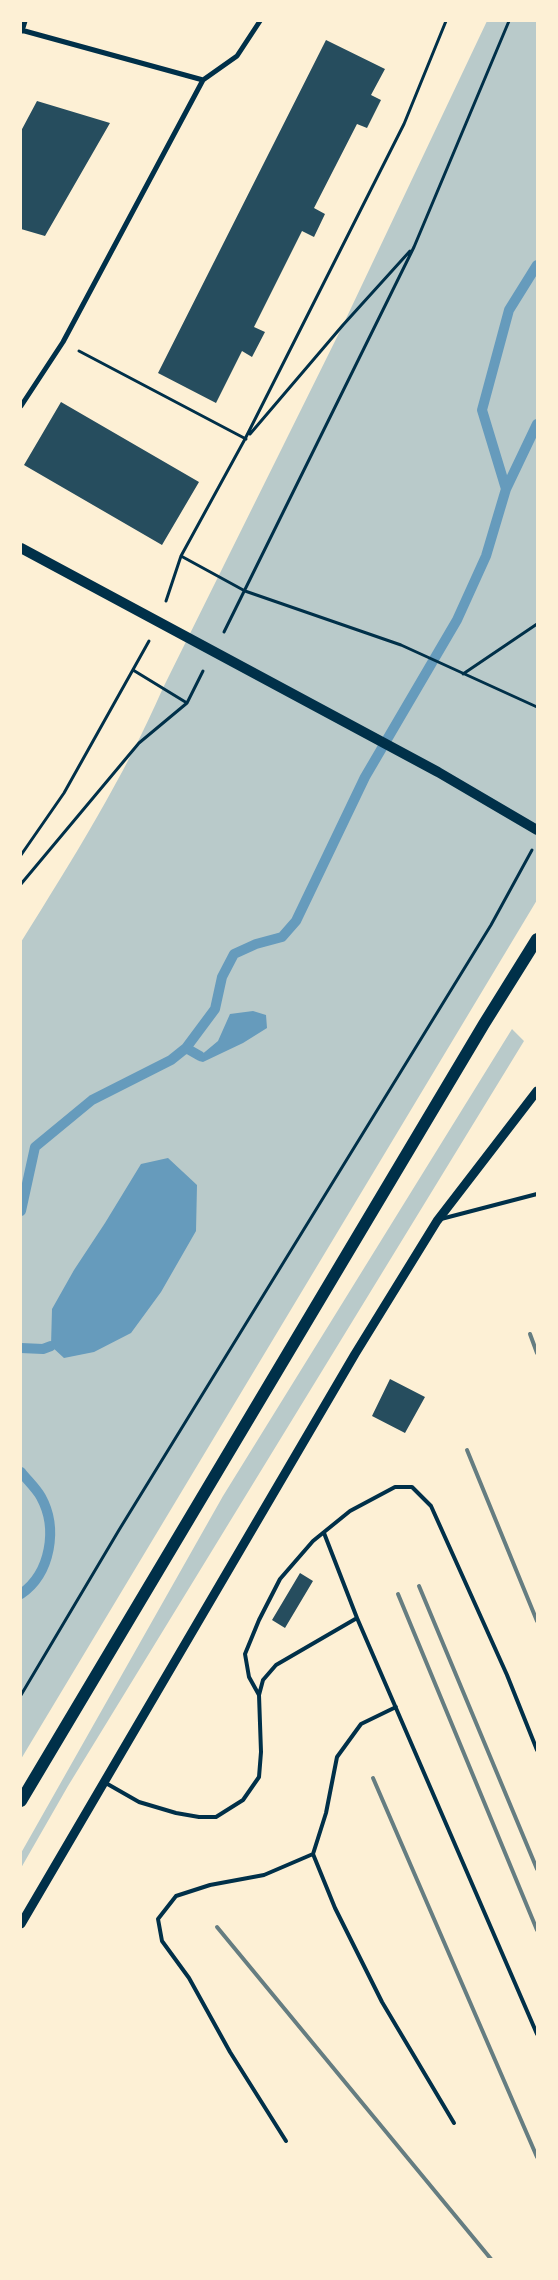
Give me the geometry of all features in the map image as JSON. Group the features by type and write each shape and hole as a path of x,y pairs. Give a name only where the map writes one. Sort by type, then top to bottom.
{"main road":[{"path":"21,548 438,772 537,830"},
{"path":"21,1801 478,1032 537,940"}],"street":[{"path":"25,21 22,30 203,80"},
{"path":"21,406 63,342 203,80 237,56 260,21"},
{"path":"21,1924 355,1354 437,1221 537,1091"}],"lane":[{"path":"437,1221 537,1194"},
{"path":"259,1695 249,1676 245,1654 259,1620 280,1579 324,1533 350,1511 395,1487 412,1487 431,1506 507,1675 537,1750"},
{"path":"324,1533 357,1618 537,2034"},
{"path":"104,1782 139,1802 176,1813 216,1817 243,1800 259,1777 261,1752 259,1695 263,1680 276,1665 357,1618"},
{"path":"396,1707 361,1724 337,1757 326,1813 313,1854 335,1908 382,2002 454,2123"},
{"path":"286,2141 230,2052 189,1978 162,1940 158,1919 176,1896 210,1885 264,1875 313,1854"}],"path":[{"path":"21,855 64,793 159,621 181,556 246,439 404,124 446,21"},
{"path":"245,591 414,247 508,23"},
{"path":"246,439 343,325 414,247"},
{"path":"63,342 246,439"},
{"path":"181,556 245,591 401,645 537,707"},
{"path":"463,674 537,624"},
{"path":"21,884 139,743 187,703 133,670"},
{"path":"21,1695 119,1530 491,925 532,849"}],"shaded area":[{"path":"487,21 537,21 537,900 21,1759 21,942 78,849 132,754 343,325"},
{"path":"512,1029 524,1041 68,1786 21,1868 21,1853 223,1496"}],"water":[{"path":"253,1011 266,1015 267,1028 243,1043 203,1062 199,1061 200,1056 218,1041 230,1014"},
{"path":"168,1158 197,1185 196,1231 161,1292 131,1333 94,1352 64,1358 51,1346 52,1309 74,1270 141,1164"}],"building":[{"path":"326,40 385,69 371,95 381,100 367,128 357,124 314,208 325,214 314,237 302,231 254,327 265,332 252,357 242,351 216,403 158,373"},
{"path":"37,101 110,123 45,236 21,229 21,131"},
{"path":"61,402 199,482 162,545 24,465"},
{"path":"390,1379 425,1397 405,1433 372,1416"},
{"path":"300,1573 313,1581 285,1628 272,1620"}],"waterway":[{"path":"21,1211 35,1147 92,1100 171,1060 186,1048 215,1009 222,977 234,954 256,944 282,937 296,921 365,777 457,620 486,556 506,489 482,410 509,310 537,265"},
{"path":"506,489 537,424"},
{"path":"186,1048 200,1056"},
{"path":"21,1348 43,1349 51,1346"},
{"path":"21,1472 41,1497 46,1509 50,1536 45,1562 31,1585 21,1594"}],"railway":[{"path":"530,1334 537,1353"},
{"path":"467,1450 537,1621"},
{"path":"419,1586 537,1869"},
{"path":"398,1594 537,1930"},
{"path":"373,1778 537,2157"},
{"path":"217,1927 491,2259"}]}
